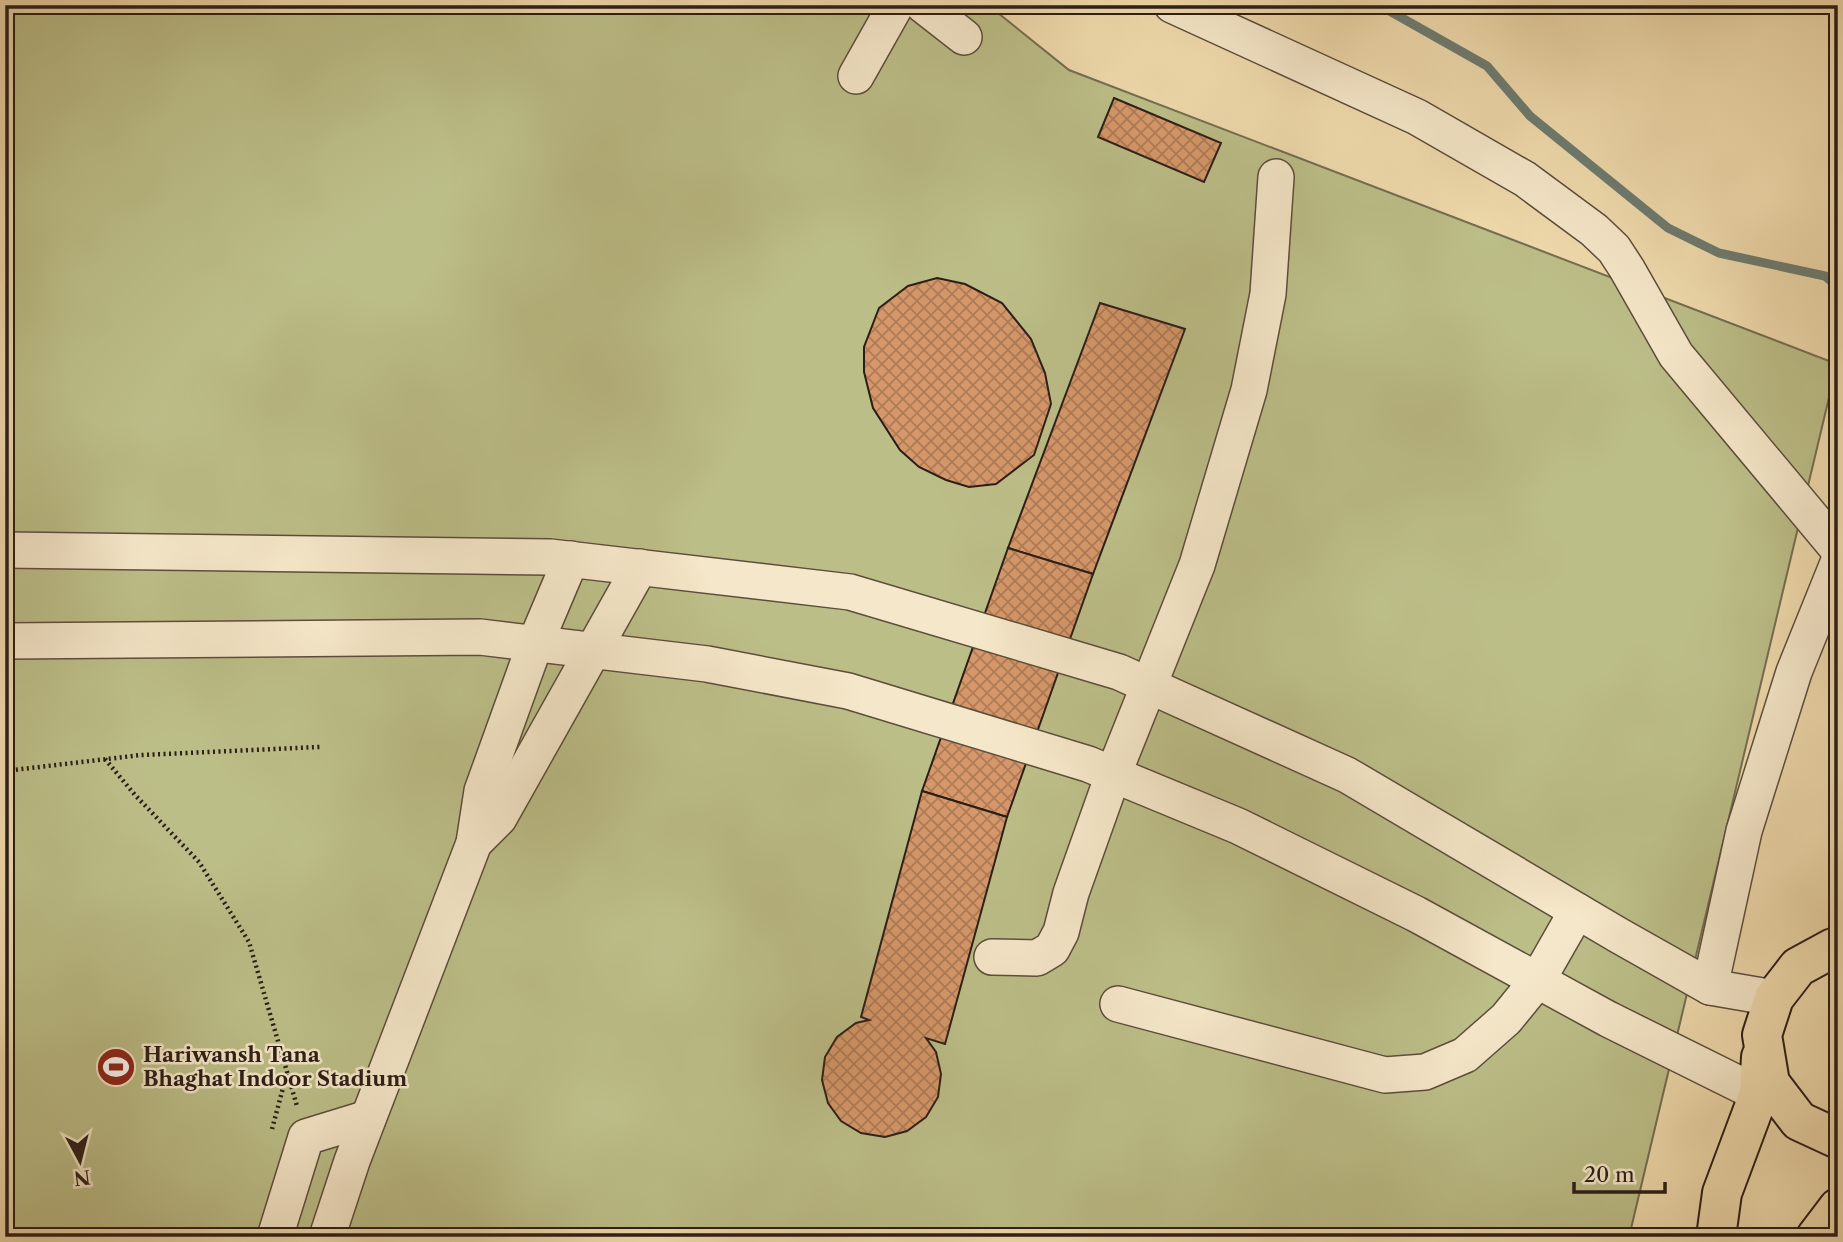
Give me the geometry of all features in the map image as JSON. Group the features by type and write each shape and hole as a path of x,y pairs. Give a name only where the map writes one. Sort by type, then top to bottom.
{"main road":[{"path":"1716,1237 1723,1193 1759,1094 1762,1035 1774,998 1798,967 1833,948 1838,948"},
{"path":"1762,1035 1770,1083 1799,1121 1838,1139"},
{"path":"1816,1237 1838,1208"}],"street":[{"path":"856,76 896,5"},
{"path":"923,5 964,37"},
{"path":"1172,5 1417,117 1525,179 1594,230 1614,249 1676,355 1838,549"},
{"path":"992,957 1037,958 1052,949 1061,932 1071,892 1113,775 1197,565 1249,390 1268,294 1276,177"},
{"path":"5,551 550,557 850,592 1119,672 1150,685 1348,775 1710,987 1774,998"},
{"path":"327,1237 368,1118 474,843 482,791 535,644 571,559"},
{"path":"1710,987 1744,831 1794,672 1838,563"},
{"path":"474,843 499,818 640,567"},
{"path":"5,641 480,637 707,664 848,691 1088,764 1238,826 1416,915 1608,1020 1759,1094"},
{"path":"1118,1004 1385,1075 1426,1072 1465,1055 1506,1019 1537,981 1577,911"},
{"path":"275,1237 306,1137 368,1118"}],"path":[{"path":"5,771 141,755 320,747"},
{"path":"105,759 135,795 199,862 249,942 306,1137"}],"green space":[{"path":"5,5 988,5 1069,70 1837,364 1629,1237 5,1237"}],"building":[{"path":"1114,98 1221,143 1204,182 1098,137"},
{"path":"937,278 965,284 1002,303 1031,339 1045,373 1051,404 1034,455 996,484 969,487 919,467 900,450 873,408 864,372 864,347 879,308 908,286"},
{"path":"1100,303 1185,329 1093,574 1008,548"},
{"path":"1008,548 1093,574 1007,817 922,791"},
{"path":"922,791 1007,817 945,1044 926,1038 936,1052 941,1074 938,1097 926,1117 907,1131 885,1137 861,1133 841,1121 828,1103 822,1080 825,1057 837,1037 856,1023 869,1020 861,1017"}],"waterway":[{"path":"1379,5 1487,66 1530,116 1668,228 1719,253 1825,276 1838,287"}],"place":[{"name":"Hariwansh Tana Bhaghat Indoor Stadium","path":"116,1067"}]}
